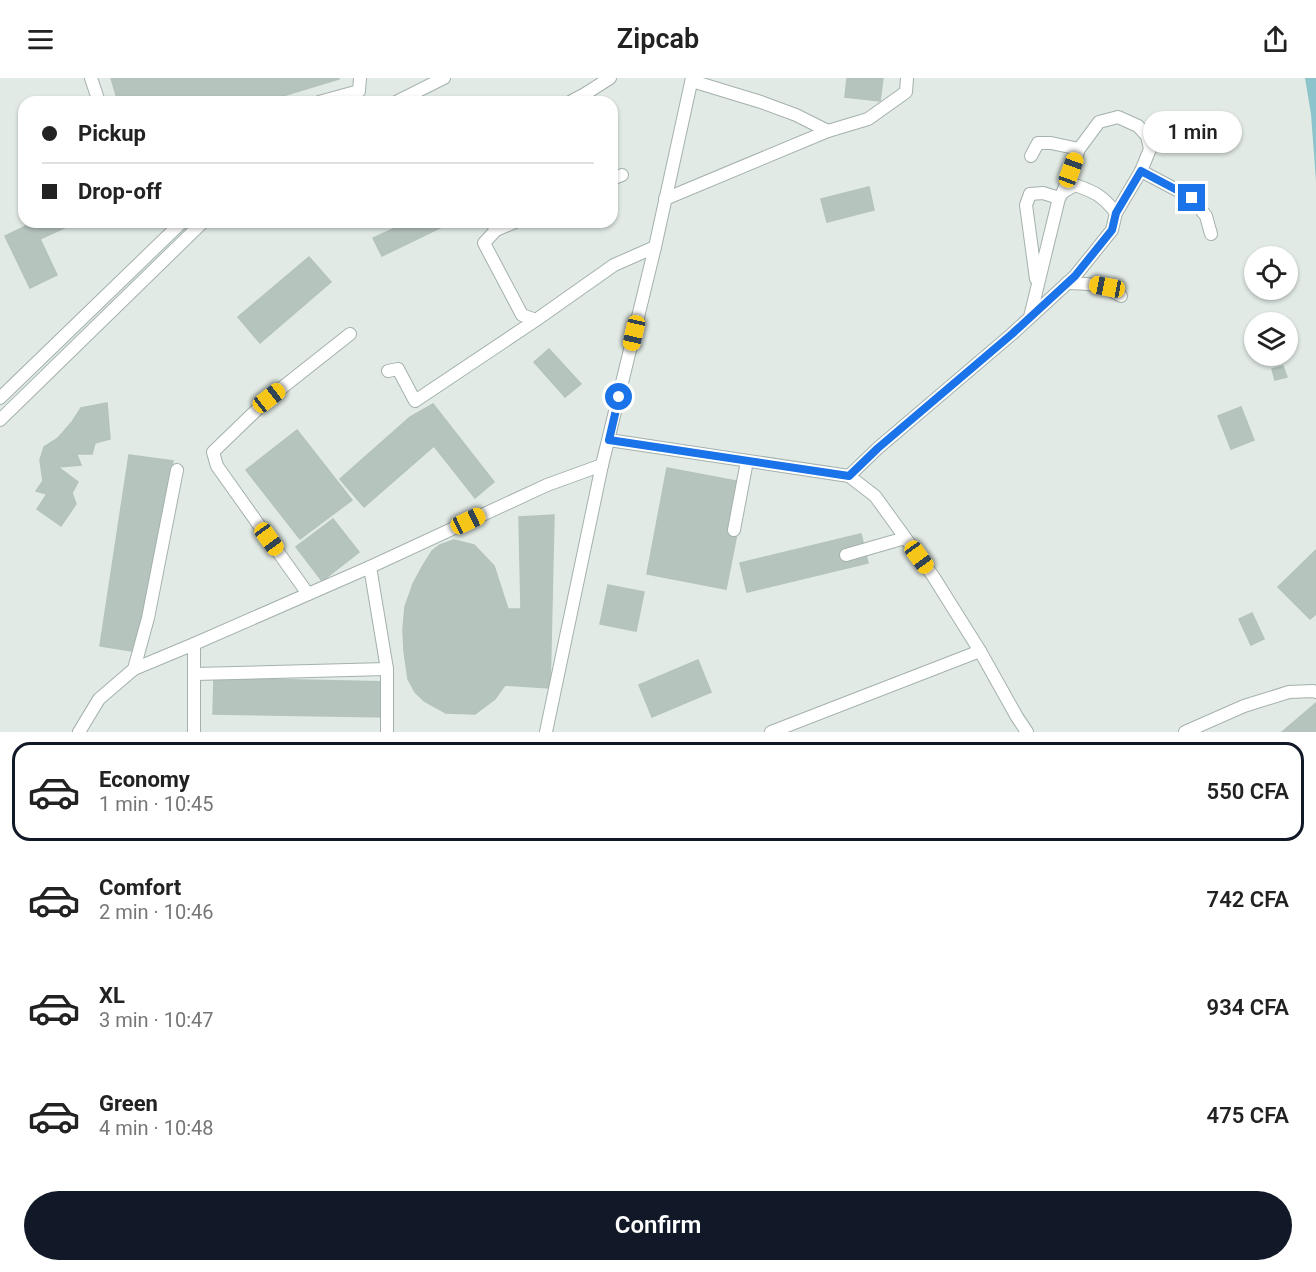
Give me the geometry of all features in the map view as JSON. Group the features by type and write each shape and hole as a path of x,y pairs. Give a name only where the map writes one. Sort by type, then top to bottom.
{"lane":[{"path":"91,78 97,96"},
{"path":"408,96 444,78"},
{"path":"589,96 610,78"},
{"path":"665,199 828,131 868,119 906,92 907,78"},
{"path":"546,732 602,465 692,79 770,105 828,131"},
{"path":"333,96 360,84"},
{"path":"849,476 878,448 1012,334 1075,276 1112,230 1116,213 1141,171 1150,148 1147,136 1138,126 1118,117 1099,122 1079,148 1061,195 1029,317"},
{"path":"1031,156 1038,143 1079,148"},
{"path":"1141,171 1192,198 1206,216 1211,234"},
{"path":"1037,286 1026,205 1030,194 1061,195 1075,185 1094,192 1116,213"},
{"path":"0,398 176,228"},
{"path":"0,420 197,228"},
{"path":"493,228 484,243 522,315 536,320"},
{"path":"388,370 398,369 415,401 614,265 654,248"},
{"path":"1067,283 1107,287 1121,296"},
{"path":"308,594 217,466 213,452 269,398 350,334"},
{"path":"609,440 849,476 875,496 933,576 1027,732"},
{"path":"734,530 747,461"},
{"path":"80,732 99,699 134,669 370,567 547,485 602,465"},
{"path":"134,669 148,618 177,470"},
{"path":"846,555 905,538"},
{"path":"370,567 387,669 387,732"},
{"path":"194,644 194,732"},
{"path":"771,732 980,651"},
{"path":"194,674 387,669"},
{"path":"1185,732 1244,706 1288,692 1313,691 1316,693"}],"water":[{"path":"1305,78 1316,78 1316,181 1311,114"}],"building":[{"path":"111,78 339,78 283,96 116,96"},
{"path":"847,78 883,78 880,101 845,97"},
{"path":"869,187 874,210 827,222 821,199"},
{"path":"22,228 64,228 40,239 57,275 30,288 5,236"},
{"path":"395,228 440,228 382,256 373,238"},
{"path":"309,257 331,282 260,343 238,317"},
{"path":"549,349 581,384 565,397 534,362"},
{"path":"1283,366 1287,377 1275,380 1272,369"},
{"path":"107,403 110,439 95,443 92,454 61,454 58,438 81,408"},
{"path":"433,404 494,482 475,498 434,446 364,507 340,479 410,417"},
{"path":"1241,407 1254,440 1231,449 1218,416"},
{"path":"297,430 352,500 300,539 246,470"},
{"path":"58,438 61,454 77,455 81,465 58,467 78,482 72,493 76,504 61,526 37,509 47,494 36,491 43,481 40,460 44,447"},
{"path":"129,455 173,461 144,653 100,646"},
{"path":"667,468 747,483 726,589 647,574"},
{"path":"554,515 550,688 505,685 495,699 475,714 446,713 424,701 415,692 408,679 403,630 405,607 413,584 432,551 454,540 474,545 494,566 508,609 521,609 519,517"},
{"path":"333,519 359,552 322,581 296,547"},
{"path":"861,534 868,563 747,592 740,563"},
{"path":"1316,550 1316,614 1310,619 1278,587"},
{"path":"608,585 644,592 636,631 600,624"},
{"path":"1252,613 1264,639 1251,645 1239,619"},
{"path":"698,660 711,692 652,717 639,685"},
{"path":"214,678 390,682 390,717 213,714"},
{"path":"1316,703 1316,732 1282,732"}],"route":[{"path":"619,397 609,440 849,476 1075,276 1112,230 1116,213 1141,171 1192,198"}]}
